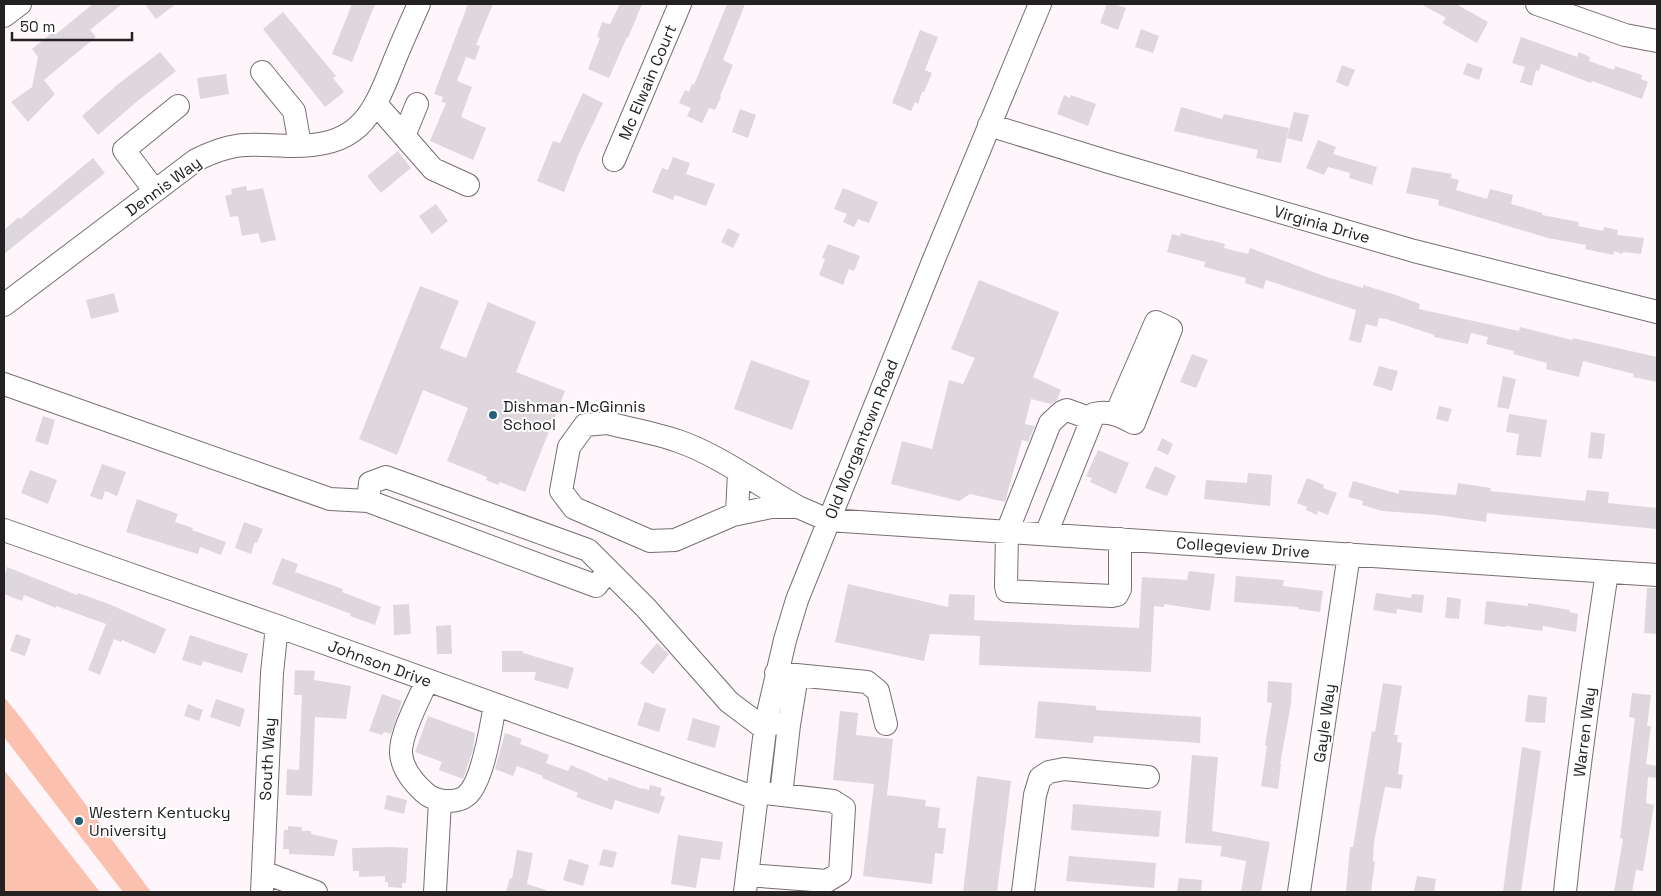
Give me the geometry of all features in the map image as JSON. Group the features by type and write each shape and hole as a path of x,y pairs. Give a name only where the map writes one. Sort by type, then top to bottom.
{"street":[{"path":"4,16 20,4"},
{"name":"Dennis Way","path":"4,304 196,160 215,151 232,146 251,144 300,145 328,142 344,136 359,126 376,104 419,4"},
{"name":"Mc Elwain Court","path":"614,160 680,4"},
{"name":"Old Morgantown Road","path":"746,884 766,725 787,674 797,600 989,125 1040,4"},
{"path":"1537,4 1625,35 1657,41"},
{"path":"262,72 294,111 300,145"},
{"path":"376,104 433,169 468,185"},
{"path":"404,136 417,104"},
{"path":"155,191 124,150 178,106"},
{"name":"Virginia Drive","path":"989,125 1414,251 1657,312"},
{"path":"4,384 330,499 368,501 596,586 608,571"},
{"path":"1092,419 1067,410 1050,423 1007,532 1007,592 1112,596 1117,594 1120,589 1120,539"},
{"path":"1046,534 1094,414 1100,412 1116,414"},
{"name":"Collegeview Drive","path":"798,507 771,507 737,514 675,540 650,541 574,508 561,491 569,447 585,425 607,423 678,441 723,462 798,507 828,520 1657,575"},
{"path":"737,514 739,472"},
{"path":"368,501 370,483 386,477 588,550 646,608 729,702 766,725 789,725"},
{"name":"Johnson Drive","path":"4,530 495,705 756,795 781,794 833,801 844,808 840,873 827,881 746,884"},
{"name":"Gayle Way","path":"1299,892 1349,554"},
{"name":"Warren Way","path":"1565,892 1598,628 1607,572"},
{"name":"South Way","path":"262,882 272,673 277,626"},
{"path":"781,794 789,725 787,674 866,682 878,691 886,724"},
{"path":"427,681 402,739 401,753 404,766 413,780 426,794 440,801 456,801 467,795 477,782 483,763 495,705"},
{"path":"1023,892 1035,795 1040,778 1049,772 1064,768 1148,777"},
{"path":"435,892 440,801"},
{"path":"262,882 316,892"}],"shaded area":[{"path":"4,697 151,892 123,892 4,737"},
{"path":"4,770 100,892 4,892"}],"building":[{"path":"93,4 122,4 90,30 96,37 44,80 55,94 28,122 11,102 32,87 38,57 32,49 54,31 56,34"},
{"path":"145,4 176,4 156,19"},
{"path":"352,4 375,4 352,62 332,54"},
{"path":"468,4 493,4 476,45 480,46 475,60 466,57 457,81 472,87 461,117 486,128 473,160 430,141 446,103 441,102 443,97 434,94"},
{"path":"620,4 642,4 609,78 588,69 600,38 597,37 602,22 610,24"},
{"path":"727,4 745,4 723,60 733,65 715,110 709,108 702,123 687,116 691,108 679,103 685,90 689,92 692,84 694,85"},
{"path":"1107,4 1126,8 1118,30 1100,23"},
{"path":"1421,4 1456,4 1488,22 1477,43 1442,23 1446,18"},
{"path":"283,12 336,76 333,78 344,92 325,107 263,29"},
{"path":"1141,29 1159,36 1153,53 1135,47"},
{"path":"920,30 938,37 925,70 932,73 918,104 915,102 911,111 892,103"},
{"path":"1521,37 1577,57 1579,52 1590,57 1589,61 1614,70 1615,66 1642,75 1641,79 1648,82 1642,99 1592,81 1591,83 1541,64 1539,71 1536,70 1532,86 1520,82 1525,67 1512,63"},
{"path":"160,52 176,71 98,135 82,116 117,85"},
{"path":"1467,63 1483,68 1479,80 1463,74"},
{"path":"1342,65 1355,70 1348,87 1336,82"},
{"path":"226,74 229,94 200,99 197,78"},
{"path":"583,93 603,103 580,151 564,192 537,181 553,141 560,143"},
{"path":"1064,95 1070,98 1071,95 1096,104 1088,126 1057,114"},
{"path":"1181,107 1222,119 1224,114 1289,128 1281,163 1256,158 1258,150 1174,131"},
{"path":"740,109 756,115 748,138 732,132"},
{"path":"1294,112 1309,115 1302,142 1287,138"},
{"path":"1318,140 1336,147 1333,154 1377,167 1372,185 1349,178 1350,173 1328,167 1324,175 1306,168"},
{"path":"398,151 411,168 381,193 367,176"},
{"path":"673,157 690,163 686,174 715,184 706,206 675,195 673,200 652,192 662,168 668,170"},
{"path":"93,158 105,173 4,254 4,230 19,217 20,219"},
{"path":"1412,167 1452,174 1451,178 1459,180 1456,190 1487,199 1490,189 1513,195 1511,204 1542,213 1542,215 1579,222 1578,226 1603,231 1604,227 1618,230 1617,235 1644,238 1641,254 1623,252 1622,254 1614,251 1613,255 1585,249 1586,245 1548,238 1438,205 1439,200 1406,193"},
{"path":"246,186 247,191 263,188 276,240 261,243 258,233 242,236 238,216 230,217 225,196 232,194 231,189"},
{"path":"843,188 878,202 869,223 858,219 854,227 843,222 847,214 834,209"},
{"path":"436,204 448,221 432,234 419,216"},
{"path":"728,228 740,234 733,248 721,242"},
{"path":"1181,233 1225,244 1224,248 1248,254 1250,248 1324,276 1363,288 1363,285 1393,294 1420,304 1419,309 1519,331 1520,327 1572,340 1573,338 1657,357 1657,382 1633,377 1634,374 1583,361 1579,377 1546,369 1547,363 1513,354 1514,351 1486,344 1488,337 1471,333 1468,344 1434,337 1434,335 1379,318 1377,327 1366,324 1361,343 1349,340 1356,310 1266,280 1263,289 1245,283 1246,278 1204,267 1205,262 1167,252 1172,234 1180,236"},
{"path":"828,244 860,256 854,271 849,269 843,285 819,275 825,259 822,258"},
{"path":"979,280 1059,312 1033,377 1061,390 1057,400 1051,404 1031,399 1025,424 1035,426 1028,442 1022,440 1005,502 970,494 959,501 891,484 902,441 932,449 949,380 963,384 975,358 951,349"},
{"path":"420,286 459,301 440,348 466,358 488,302 536,322 516,372 565,391 525,492 500,482 498,485 486,480 487,477 447,461 468,408 423,390 397,455 359,439"},
{"path":"114,293 119,312 91,319 86,300"},
{"path":"1192,354 1208,360 1196,388 1180,382"},
{"path":"751,360 810,381 792,430 734,409"},
{"path":"1379,366 1398,371 1392,391 1373,385"},
{"path":"1503,376 1516,379 1509,409 1497,407"},
{"path":"1439,406 1452,409 1448,422 1436,419"},
{"path":"1509,414 1547,420 1541,457 1516,455 1519,434 1506,432"},
{"path":"43,416 55,420 48,445 35,441"},
{"path":"1591,432 1605,434 1602,459 1588,458"},
{"path":"1162,438 1173,444 1168,455 1157,450"},
{"path":"1098,450 1129,463 1116,494 1090,482 1092,478 1086,476"},
{"path":"102,464 126,472 117,496 105,491 102,500 90,496"},
{"path":"1155,466 1176,476 1167,496 1145,488"},
{"path":"30,470 57,480 48,504 21,493"},
{"path":"1248,473 1272,475 1270,506 1204,499 1206,480 1247,483"},
{"path":"1307,478 1324,485 1323,488 1337,493 1328,515 1318,511 1317,515 1306,510 1307,507 1297,503"},
{"path":"1353,481 1399,494 1399,490 1456,495 1458,483 1491,488 1490,491 1585,501 1587,490 1609,492 1608,503 1657,508 1657,529 1487,513 1486,522 1437,515 1382,511 1362,505 1363,501 1348,497"},
{"path":"137,499 178,514 175,522 226,542 221,555 200,547 198,554 126,532"},
{"path":"244,522 263,529 257,543 255,542 251,554 235,548"},
{"path":"282,558 298,564 295,572 343,589 342,592 381,607 375,625 272,584"},
{"path":"7,567 77,595 78,593 109,604 166,629 155,654 122,640 121,642 114,639 100,675 88,670 106,624 56,606 56,608 24,595 22,601 4,594 4,577"},
{"path":"1189,571 1215,574 1210,611 1164,604 1164,607 1154,606 1151,672 979,665 980,636 930,634 924,661 835,642 848,584 948,607 949,594 975,595 974,620 1139,628 1142,577 1187,580"},
{"path":"1236,576 1284,580 1283,586 1323,591 1320,612 1298,609 1298,607 1234,602"},
{"path":"1647,588 1657,588 1657,634 1644,633"},
{"path":"1376,593 1411,598 1412,594 1424,595 1422,613 1397,609 1396,614 1373,610"},
{"path":"1447,597 1461,599 1459,619 1445,618"},
{"path":"1486,601 1528,606 1528,603 1570,610 1569,612 1578,614 1576,632 1543,626 1542,631 1484,624"},
{"path":"409,604 411,634 394,635 393,605"},
{"path":"451,625 452,654 437,654 436,626"},
{"path":"16,634 31,639 25,656 10,651"},
{"path":"190,635 248,654 242,673 203,661 201,666 182,660"},
{"path":"657,643 669,654 653,674 640,663"},
{"path":"502,651 523,651 523,653 574,668 568,689 534,680 536,672 502,672"},
{"path":"295,670 315,671 314,680 351,686 346,719 315,717 312,796 286,795 287,769 299,770 302,695 294,695"},
{"path":"1268,681 1292,683 1291,704 1280,764 1278,789 1261,786 1272,703 1267,702"},
{"path":"1383,683 1402,686 1394,735 1398,735 1397,742 1402,743 1398,774 1403,775 1401,789 1385,787 1374,842 1373,861 1375,862 1371,892 1346,892 1350,847 1353,847 1372,731 1375,732"},
{"path":"1632,693 1651,695 1647,726 1651,726 1646,764 1657,766 1657,778 1648,777 1646,803 1654,805 1643,871 1636,870 1632,892 1614,892 1623,839 1620,838 1635,718 1629,717"},
{"path":"382,694 402,701 391,734 384,732 382,735 369,731"},
{"path":"1528,695 1547,697 1545,723 1525,722"},
{"path":"216,699 245,709 240,727 210,717"},
{"path":"1038,701 1096,706 1096,710 1201,717 1200,743 1094,736 1093,743 1035,738"},
{"path":"645,702 666,709 659,732 637,725"},
{"path":"188,704 203,710 199,721 184,716"},
{"path":"840,711 858,713 856,735 893,739 887,795 926,800 925,806 940,808 938,828 946,828 943,854 935,853 932,884 863,876 874,784 833,780"},
{"path":"428,716 475,733 473,750 463,779 439,770 442,762 415,752"},
{"path":"693,718 720,726 715,748 687,740"},
{"path":"505,733 522,739 520,744 549,755 546,763 568,771 571,765 607,781 609,777 642,789 649,790 650,785 662,788 660,795 665,797 659,814 615,800 612,810 576,797 578,793 517,766 513,776 495,769"},
{"path":"1522,747 1541,751 1521,892 1503,892"},
{"path":"1192,755 1218,757 1212,831 1270,842 1261,892 1241,892 1246,861 1220,856 1222,846 1185,843"},
{"path":"977,776 1011,781 997,892 963,892"},
{"path":"387,795 407,800 404,814 384,809"},
{"path":"1073,804 1161,811 1159,837 1071,830"},
{"path":"288,826 302,827 302,831 311,831 311,834 338,840 334,856 289,854 289,849 283,849 284,830 288,830"},
{"path":"678,835 723,842 720,860 701,858 696,888 671,884"},
{"path":"352,848 408,848 406,883 402,883 402,888 388,887 388,882 385,882 385,876 359,877 359,871 353,871"},
{"path":"603,849 617,852 613,868 599,865"},
{"path":"517,850 533,853 527,884 546,890 545,892 506,892 510,878 512,879"},
{"path":"1069,856 1156,863 1154,888 1066,881"},
{"path":"569,859 589,865 583,886 563,880"},
{"path":"1417,876 1436,879 1434,892 1414,892"},
{"path":"1179,878 1202,880 1201,892 1177,892"}],"place":[{"name":"Dishman-McGinnis School","path":"493,415"},
{"name":"Western Kentucky University","path":"79,821"}]}
